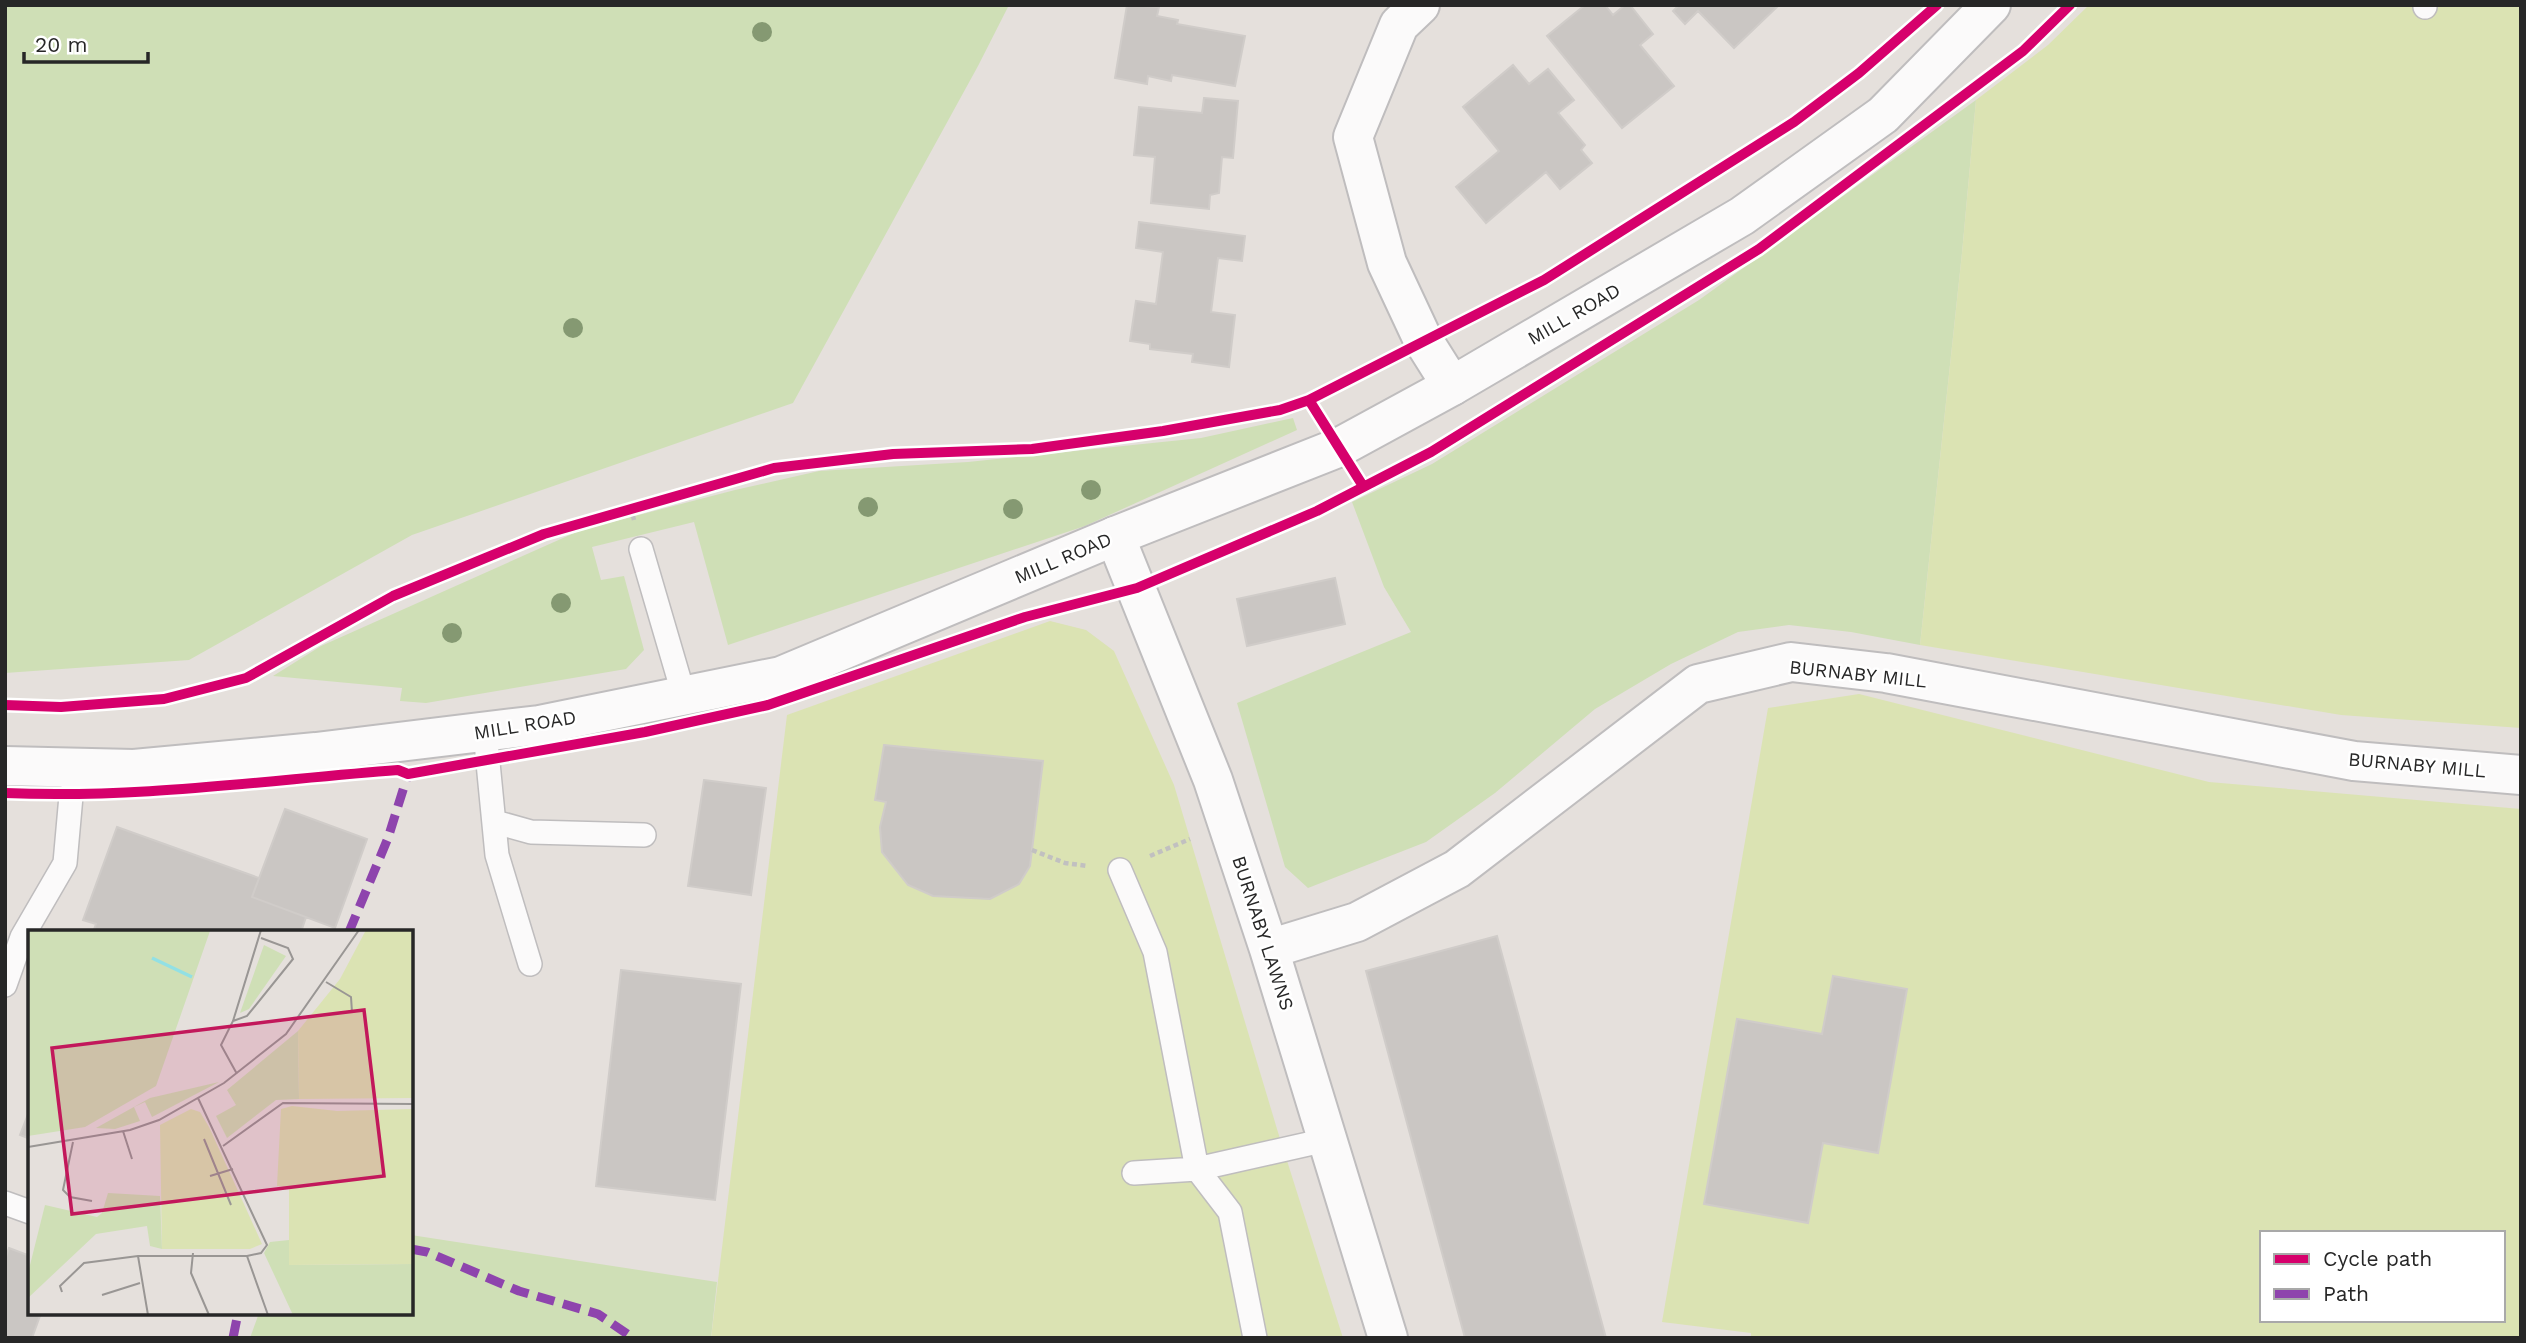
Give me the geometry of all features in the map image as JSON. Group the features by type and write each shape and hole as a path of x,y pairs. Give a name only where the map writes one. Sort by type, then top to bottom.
{"street":[{"path":"1420,5 1399,25 1353,137 1387,262 1423,340 1452,386"},
{"name":"MILL ROAD","path":"5,766 134,769 316,752 539,725 781,676 1115,536 1340,447 1452,386 1742,216 1883,115 1992,5"},
{"name":"BURNABY LAWNS","path":"1115,536 1213,780 1269,949 1388,1338"},
{"name":"BURNABY MILL","path":"1269,949 1357,922 1457,869 1698,684 1791,662 1886,673 2354,761 2521,775"}],"lane":[{"path":"641,549 684,696"},
{"path":"485,732 497,855 530,964"},
{"path":"5,985 22,937 65,863 71,796 78,768"},
{"path":"495,822 531,832 644,835"},
{"path":"1120,870 1156,952 1197,1169 1230,1212 1255,1338"},
{"path":"1134,1173 1197,1169 1326,1139"},
{"path":"5,1203 28,1211"}],"path":[{"path":"619,511 644,504"}],"green space":[{"path":"5,5 1009,5 793,403 412,535 189,660 5,673"},
{"path":"2089,5 2521,5 2521,728 2341,715 1920,645 1976,100 2048,45"},
{"path":"1976,100 1920,645 1851,632 1789,625 1738,632 1671,664 1595,709 1495,793 1426,842 1308,888 1285,867 1237,703 1411,632 1384,587 1352,502 1432,464 1699,300"},
{"path":"1293,418 1297,430 1085,526 728,645 694,522 592,547 601,580 624,576 644,650 626,669 426,703 400,701 402,688 273,676 321,646 581,530 735,490 819,471 968,462 1201,438"},
{"path":"1050,621 1086,630 1114,651 1174,785 1343,1338 711,1338 787,715"},
{"path":"1859,694 2209,782 2521,809 2521,1338 1751,1338 1751,1333 1662,1322 1768,708"},
{"path":"413,1235 717,1282 711,1338 250,1338 258,1315 413,1315"}],"building":[{"path":"1127,5 1159,7 1157,16 1178,20 1177,24 1245,36 1235,86 1172,75 1171,81 1148,76 1147,84 1115,78"},
{"path":"1585,5 1605,5 1613,15 1625,5 1630,5 1653,34 1640,45 1674,86 1622,128 1547,36"},
{"path":"1679,5 1778,6 1734,48 1698,11 1685,24 1673,11"},
{"path":"1513,65 1529,84 1548,69 1574,100 1558,113 1585,145 1581,150 1592,163 1560,189 1546,172 1486,223 1456,187 1499,151 1463,107"},
{"path":"1204,98 1238,101 1233,158 1222,157 1219,193 1210,195 1209,209 1151,203 1155,157 1134,155 1139,107 1202,113"},
{"path":"1139,222 1245,236 1242,261 1218,258 1211,312 1235,315 1229,367 1192,362 1193,354 1150,349 1150,344 1130,341 1136,301 1156,304 1163,252 1136,248"},
{"path":"1335,578 1345,624 1247,646 1237,599"},
{"path":"884,745 1043,761 1030,866 1019,884 990,899 933,896 908,885 882,852 880,827 886,802 875,800"},
{"path":"704,780 766,788 751,895 688,886"},
{"path":"285,809 367,839 335,928 252,897"},
{"path":"117,827 259,878 252,897 306,917 302,930 94,930 96,924 83,920"},
{"path":"1497,936 1606,1338 1465,1338 1366,971"},
{"path":"621,970 741,984 715,1200 596,1186"},
{"path":"1833,976 1907,989 1878,1153 1823,1143 1808,1223 1704,1204 1737,1019 1822,1034"},
{"path":"28,1114 28,1138 20,1135"},
{"path":"9,1248 28,1255 28,1315 40,1315 32,1338 5,1337 5,1260"}],"marked path":[{"path":"350,930 388,838 408,774"},
{"path":"413,1249 427,1252 519,1291 598,1314 633,1338"},
{"path":"233,1338 238,1315"}],"cycle path":[{"path":"5,705 61,707 164,699 246,678 393,596 544,534 774,468 893,454 1032,449 1163,431 1280,410 1309,400 1544,280 1794,122 1859,73 1937,5"},
{"path":"5,793 152,791 398,770 408,774 645,732 768,705 1025,617 1137,588 1317,511 1431,452 1759,249 2023,51 2070,5"},
{"path":"1309,400 1363,486"}]}
